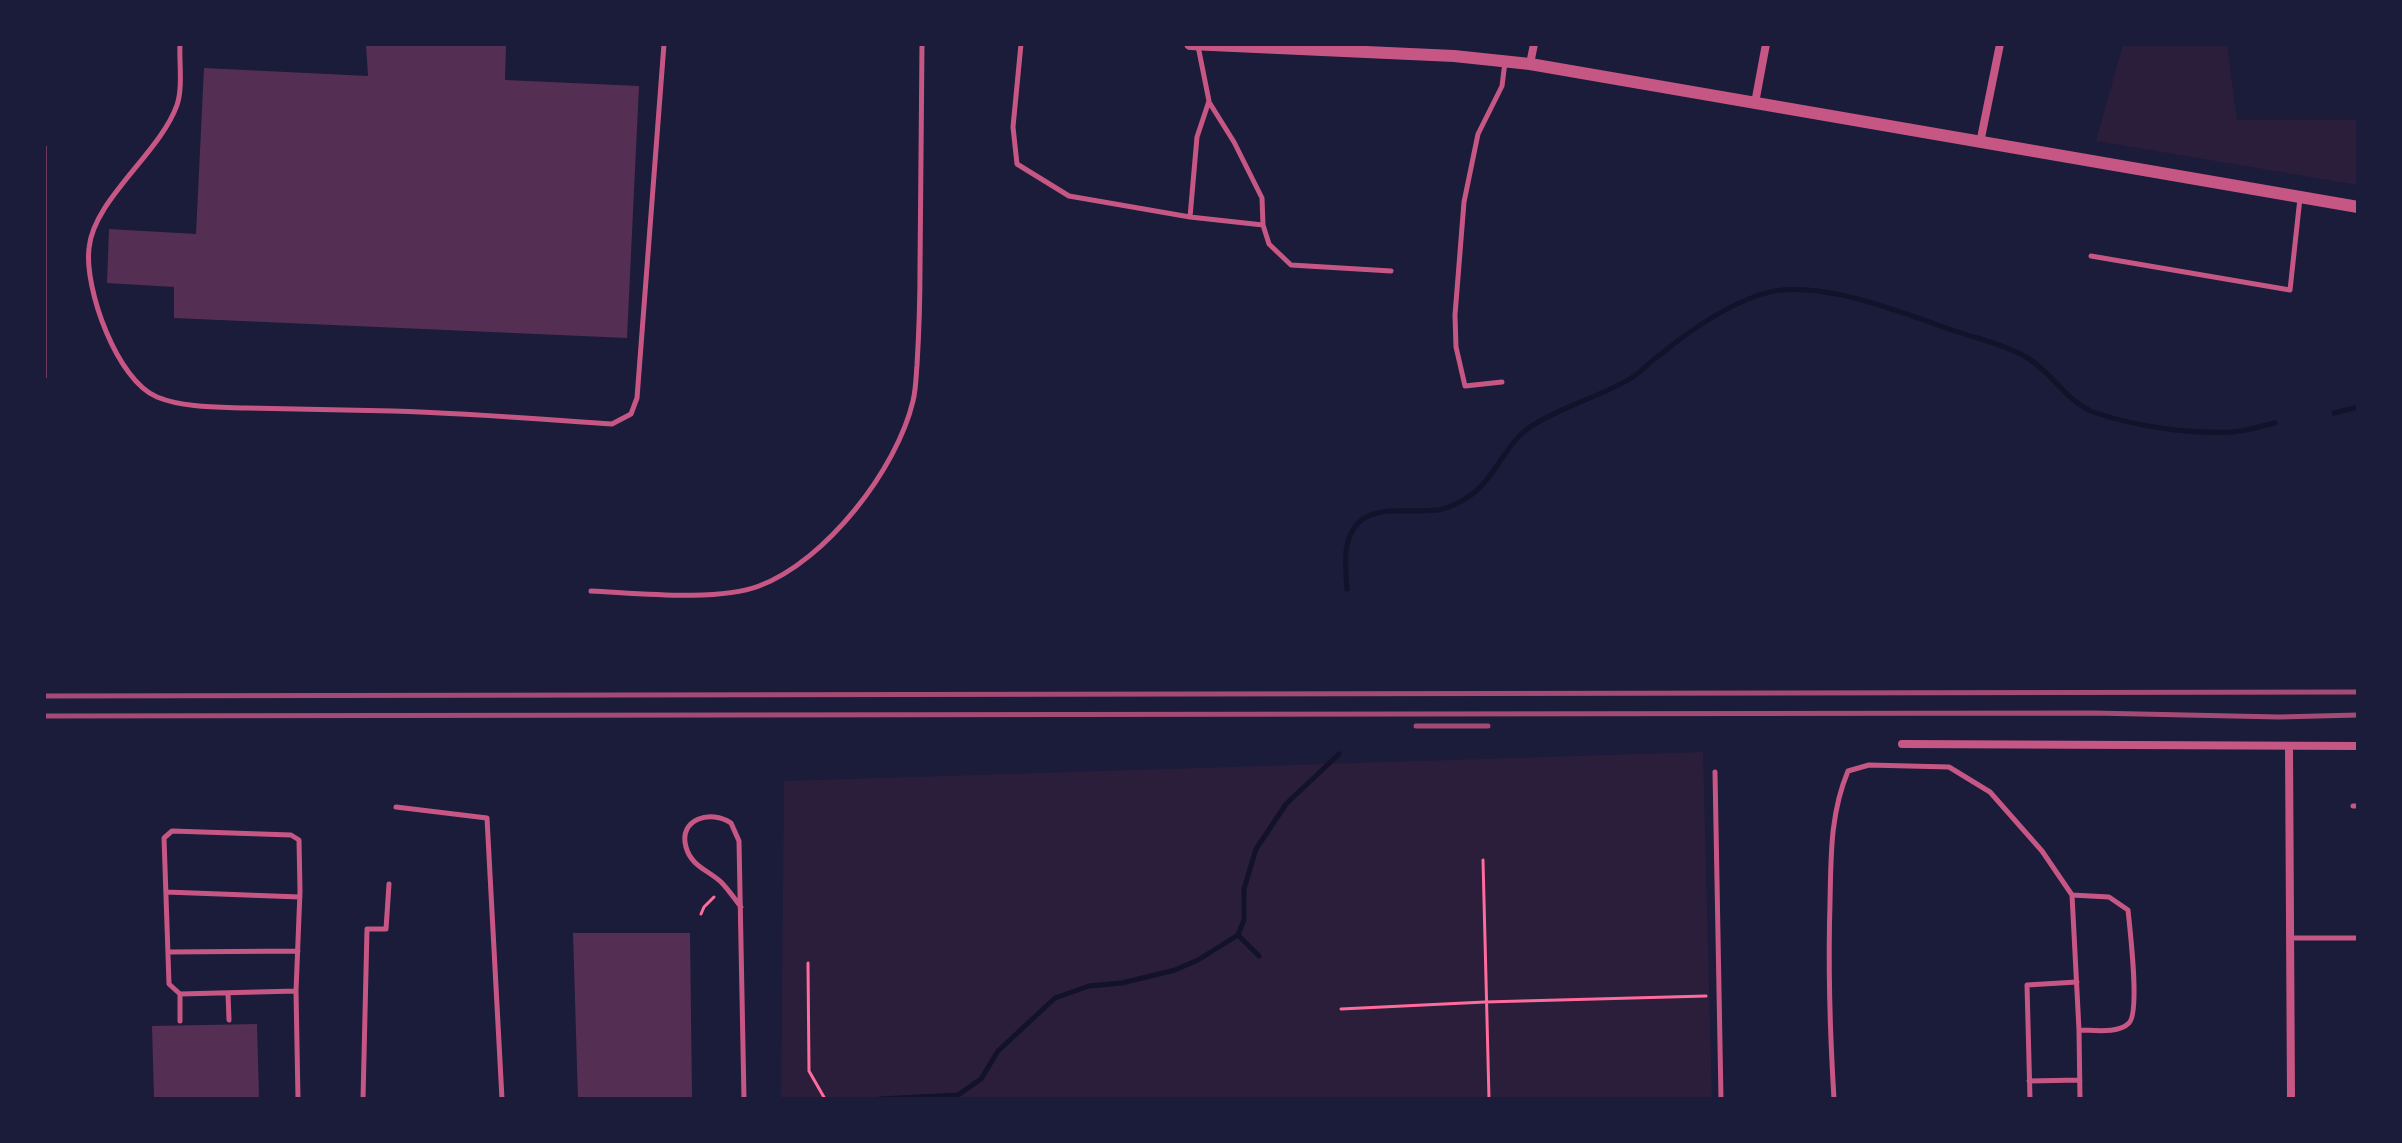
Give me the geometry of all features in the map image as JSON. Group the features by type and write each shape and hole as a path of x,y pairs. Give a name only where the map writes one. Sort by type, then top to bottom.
{"street":[{"path":"1190,44 1432,50 1530,64 2358,207"},
{"path":"1530,64 1534,44"},
{"path":"1755,103 1766,44"},
{"path":"1980,143 2000,44"},
{"path":"1902,744 2358,746"},
{"path":"2289,746 2291,1099"}],"lane":[{"path":"180,44 178,103 157,142 132,171 93,228 88,250 91,283 104,330 141,386 155,397 201,406 396,411 612,424 631,414 637,398 664,44"},
{"path":"591,591 677,595 733,592 759,586 798,563 859,506 900,439 914,400 920,322 922,44"},
{"path":"1021,44 1013,127 1017,164 1069,196 1190,217 1263,225"},
{"path":"1198,44 1209,101 1262,198 1263,225 1269,244 1291,265 1391,271"},
{"path":"1502,382 1465,386 1456,347 1455,315 1470,164 1478,134 1502,86 1505,61"},
{"path":"1190,217 1197,137 1209,101"},
{"path":"44,147 44,377"},
{"path":"2091,256 2290,290 2300,197"},
{"path":"1834,1099 1830,1041 1832,827 1839,792 1848,771 1869,765 1949,767 1990,792 2042,851 2072,895 2080,1099"},
{"path":"1715,772 1721,1099"},
{"path":"396,807 487,818 502,1099"},
{"path":"741,907 719,880 694,862 685,846 689,828 704,816 723,817 737,831 741,907 744,1099"},
{"path":"296,991 180,994 169,984 164,838 172,831 291,835 299,840 296,991 298,1099"},
{"path":"363,1099 367,929 386,929 389,884"},
{"path":"166,892 300,897"},
{"path":"2072,895 2109,897 2128,910 2135,1012 2129,1023 2119,1029 2079,1030"},
{"path":"2290,938 2358,938"},
{"path":"168,952 298,951"},
{"path":"2030,1099 2027,985 2077,982"},
{"path":"228,993 229,1020"},
{"path":"180,994 180,1021"},
{"path":"2029,1081 2080,1080"}],"path":[{"path":"1483,860 1489,1099"},
{"path":"701,914 714,897"},
{"path":"808,963 809,1071 824,1098"},
{"path":"1341,1009 1718,995"}],"shaded area":[{"path":"2123,44 2227,44 2237,120 2358,120 2358,185 2096,141"},
{"path":"1703,752 1712,1099 781,1099 784,781"}],"building":[{"path":"366,44 506,46 505,80 639,86 627,338 174,318 174,287 107,283 109,229 196,234 204,68 368,76"},
{"path":"573,933 690,933 692,1099 578,1099"},
{"path":"257,1024 259,1099 154,1099 152,1026"}],"waterway":[{"path":"1347,589 1346,552 1350,535 1358,523 1368,516 1381,512 1438,510 1459,502 1487,480 1514,442 1530,427 1633,377 1683,337 1720,313 1759,295 1781,290 1806,290 1859,299 2001,346 2035,363 2076,402 2112,418 2146,426 2199,432 2238,431 2275,423"},
{"path":"2334,413 2358,407"},
{"path":"880,1099 958,1095 981,1079 998,1051 1055,998 1089,986 1122,983 1175,970 1198,960 1238,935 1244,920 1244,889 1256,849 1286,804 1339,754"},
{"path":"1238,935 1259,956"}],"railway":[{"path":"44,696 2358,692"},
{"path":"44,716 2358,715"},
{"path":"1416,726 1488,726"}]}
